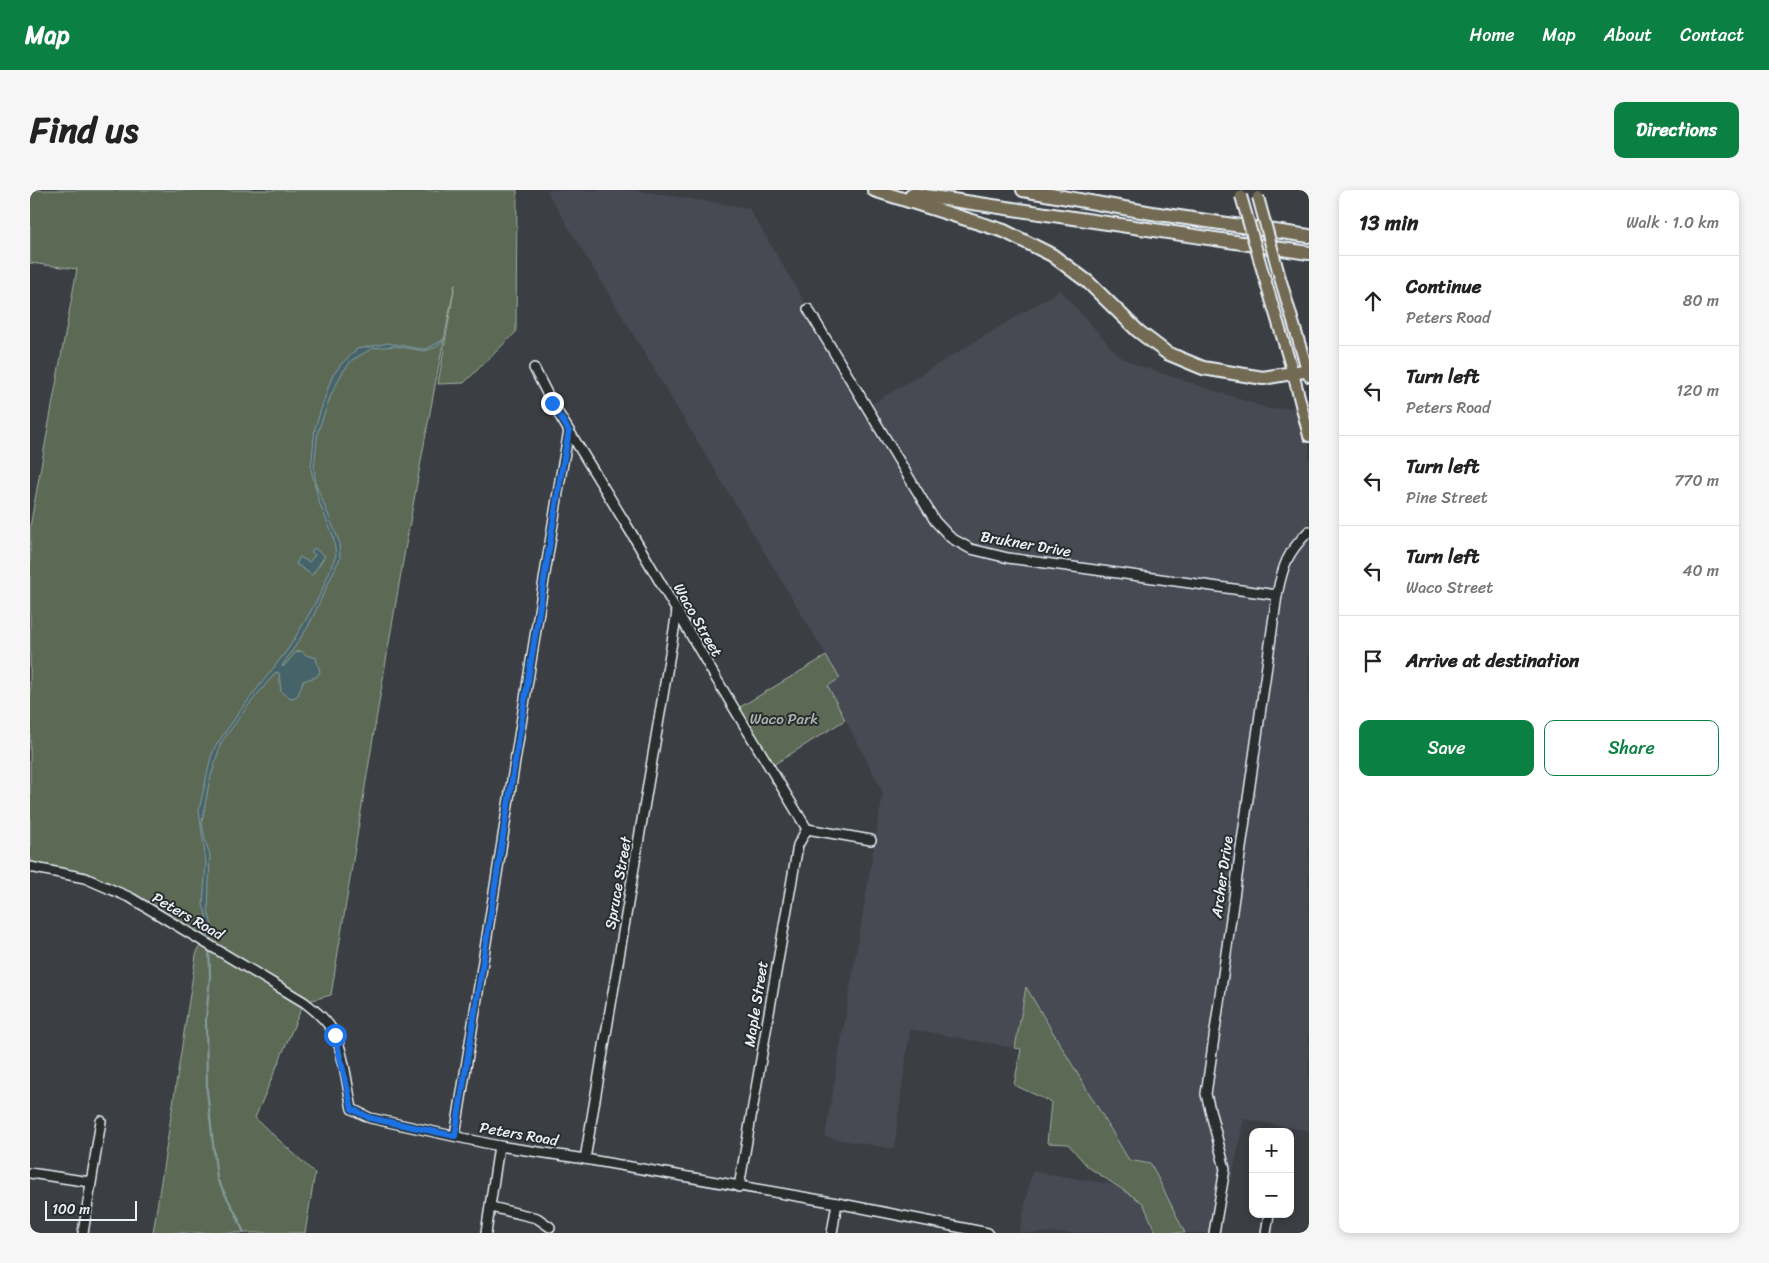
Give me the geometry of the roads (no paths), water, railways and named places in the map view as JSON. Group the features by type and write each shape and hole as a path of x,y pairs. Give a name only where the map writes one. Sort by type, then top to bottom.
{"highway":[{"path":"874,190 1004,231 1052,255 1088,282 1138,332 1167,353 1203,368 1263,378 1308,372"},
{"path":"885,190 1309,254"},
{"path":"1023,190 1309,236"}],"main road":[{"path":"1241,193 1293,373 1309,436"},
{"path":"1257,193 1308,372"}],"street":[{"name":"Brukner Drive","path":"808,309 935,521 951,538 971,549 1008,558 1277,595"},
{"name":"Waco Street","path":"534,368 569,431 807,829"},
{"path":"455,1136 559,483 569,431"},
{"name":"Archer Drive","path":"1214,1233 1226,1169 1206,1094 1277,595 1285,562 1291,551 1309,531"},
{"name":"Spruce Street","path":"585,1159 677,612"},
{"path":"807,829 872,840"},
{"name":"Maple Street","path":"740,1187 798,845 807,829"},
{"name":"Peters Road","path":"30,867 85,878 131,898 304,1002 328,1024 335,1035 352,1109 370,1118 499,1146 837,1203 971,1232 988,1233"},
{"path":"83,1233 100,1120"},
{"path":"486,1233 499,1146"},
{"path":"30,1173 90,1182"},
{"path":"832,1233 837,1203"},
{"path":"491,1207 538,1218 550,1227"},
{"path":"1266,1233 1268,1218"}],"water":[{"path":"446,338 436,347 425,351 394,346 373,348 352,360 342,373 331,395 318,431 314,468 316,485 339,541 340,558 308,627 282,666 296,652 301,651 306,655 316,658 320,672 316,677 303,681 298,695 294,698 281,692 279,673 276,672 221,743 209,783 202,822 210,855 208,911 213,929 212,939 209,938 204,931 207,917 203,905 206,863 199,810 211,757 215,747 240,711 288,649 321,593 336,555 333,535 319,502 311,469 315,428 329,385 333,375 342,363 357,349 388,343 427,349"},
{"path":"314,548 325,556 312,575 296,564 300,557 309,562 315,555 311,552"}],"waterway":[{"path":"209,947 210,976 206,1019 207,1091 217,1179 244,1233"}],"park label":[{"name":"Waco Park","path":"784,719"}]}
